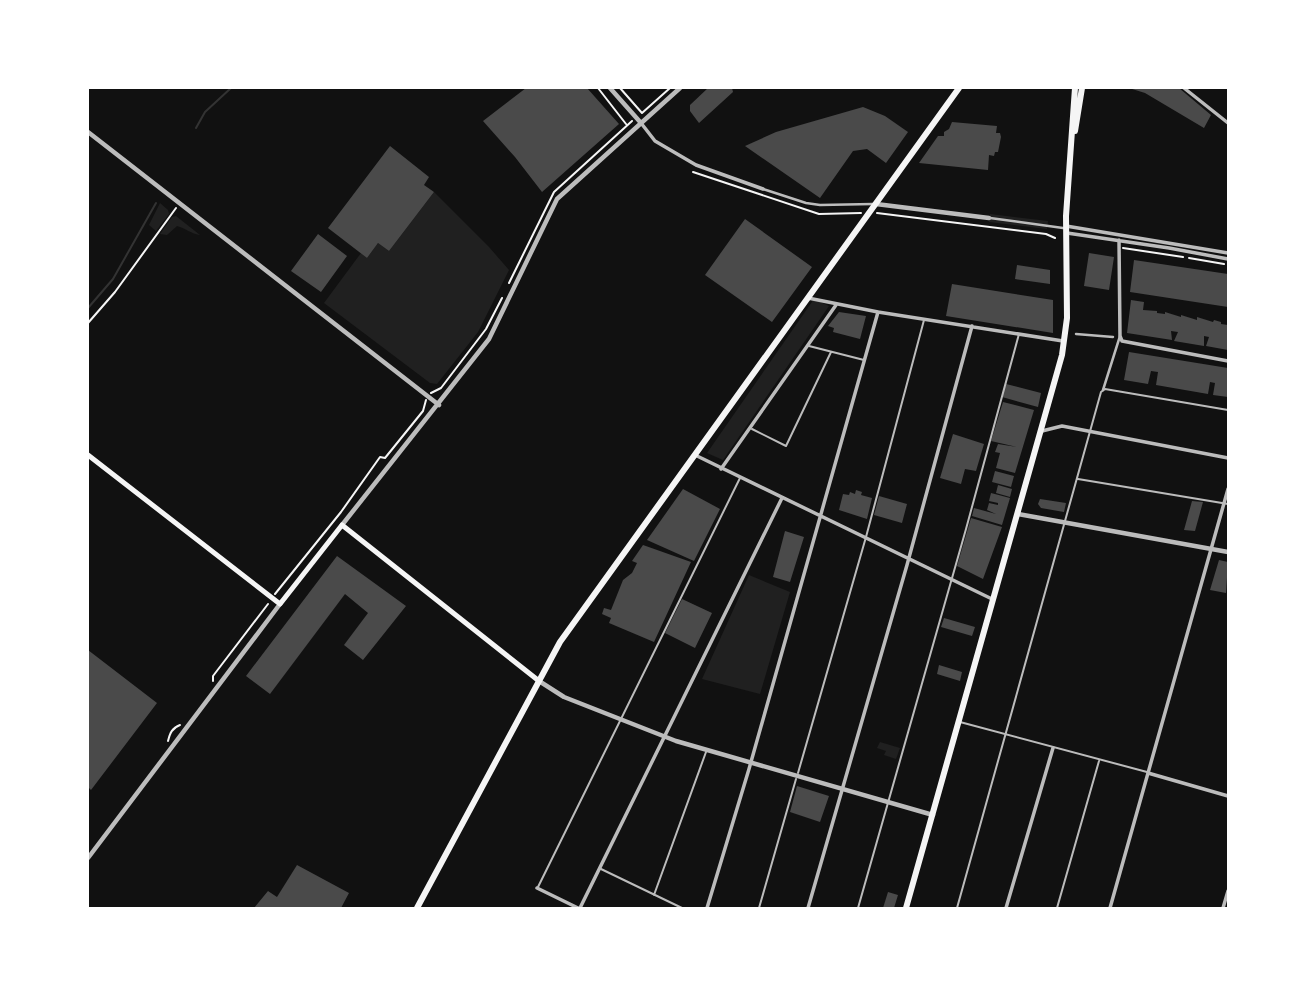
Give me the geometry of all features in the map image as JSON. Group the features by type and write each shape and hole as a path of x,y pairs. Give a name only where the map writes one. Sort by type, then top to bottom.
{"main road":[{"path":"417,908 560,642 959,88"},
{"path":"906,908 1065,341 1067,229 1075,88"},
{"path":"1073,139 1079,118 1082,88"},
{"path":"88,454 280,604 342,525 539,681"}],"street":[{"path":"610,88 655,141 696,165 806,203 876,204 1228,253"},
{"path":"342,525 489,339 557,199 680,88"},
{"path":"1184,88 1228,123"},
{"path":"88,132 439,405"},
{"path":"1067,229 1228,262"},
{"path":"1103,390 1119,336 1119,240"},
{"path":"808,298 836,305 1065,341"},
{"path":"721,469 836,305"},
{"path":"707,908 822,516 878,312"},
{"path":"808,908 909,558 972,326"},
{"path":"1076,334 1113,337"},
{"path":"1119,336 1125,342 1228,361"},
{"path":"1041,432 1062,426 1228,458"},
{"path":"695,455 994,600"},
{"path":"1110,908 1228,489"},
{"path":"537,888 579,908 782,498"},
{"path":"1018,514 1228,552"},
{"path":"88,858 280,604"},
{"path":"539,681 564,697 706,752 933,815"},
{"path":"1006,908 1053,748"},
{"path":"1148,773 1228,796"},
{"path":"1223,908 1228,891"}],"lane":[{"path":"759,908 866,537 924,319"},
{"path":"858,908 1019,333"},
{"path":"808,345 865,360"},
{"path":"749,427 786,446 831,352"},
{"path":"957,908 1076,478 1103,390 1228,410"},
{"path":"537,888 740,478"},
{"path":"1076,478 1226,503"},
{"path":"959,722 1148,773"},
{"path":"654,895 706,752"},
{"path":"1057,908 1099,760"},
{"path":"600,868 681,908"}],"path":[{"path":"598,88 626,124"},
{"path":"620,88 641,113 670,88"},
{"path":"88,323 115,292 178,204"},
{"path":"869,213 1046,234 1055,238"},
{"path":"1119,247 1228,262"},
{"path":"281,587 341,512 380,457 385,458 423,411 424,402 434,390 441,388 486,329"},
{"path":"213,682 213,676 262,612"},
{"path":"166,744 173,730 182,724"}],"shaded area":[{"path":"434,192 509,270 478,332 437,384 430,383 324,303 361,253 367,258 378,243 389,251"},
{"path":"160,203 169,214 156,231 149,225"},
{"path":"990,214 1048,221 1047,229 989,222"},
{"path":"176,216 200,235 177,226 167,235 160,234 172,217"},
{"path":"814,299 829,306 723,460 707,453"},
{"path":"749,575 790,592 760,694 702,679"},
{"path":"880,742 900,748 896,759 884,755 886,751 877,748"}],"building":[{"path":"526,88 587,88 619,124 542,192 483,121"},
{"path":"708,88 732,88 733,92 699,123 690,111 690,105"},
{"path":"1129,88 1179,88 1211,115 1204,128 1145,93"},
{"path":"863,107 885,116 908,132 886,163 867,149 853,151 820,198 745,146 776,132"},
{"path":"952,122 997,126 996,133 1000,133 1001,137 998,152 995,152 994,156 989,155 988,170 919,163 938,136 944,136"},
{"path":"390,146 429,177 424,185 434,192 389,251 378,243 367,258 328,228"},
{"path":"745,219 812,267 772,322 705,275"},
{"path":"318,234 347,256 321,292 291,271"},
{"path":"1089,253 1114,257 1109,290 1084,286"},
{"path":"1134,260 1228,274 1228,307 1130,292"},
{"path":"1017,265 1050,270 1050,284 1015,279"},
{"path":"952,284 1053,300 1053,333 946,316"},
{"path":"1131,300 1144,302 1143,310 1197,320 1197,317 1213,322 1214,320 1228,325 1228,350 1206,346 1209,337 1204,336 1204,346 1174,341 1178,332 1171,331 1172,340 1127,333"},
{"path":"839,312 866,316 860,339 833,332 834,328 828,326"},
{"path":"1129,352 1228,368 1228,397 1213,395 1215,383 1210,382 1208,394 1156,385 1158,372 1151,371 1148,384 1124,380"},
{"path":"1006,384 1041,393 1038,407 1002,397"},
{"path":"1003,402 1034,410 1015,473 996,468 1000,453 995,452 998,444 1017,447 991,441"},
{"path":"953,434 984,444 976,471 965,469 961,484 940,478"},
{"path":"995,471 1014,476 1011,487 992,482"},
{"path":"998,485 1012,489 1010,497 996,493"},
{"path":"683,489 720,509 694,561 647,540"},
{"path":"856,490 862,492 861,495 872,498 867,519 839,510 843,494 855,494"},
{"path":"991,493 1010,498 1002,525 972,516 974,508 996,514 987,510 989,503 998,505 989,501"},
{"path":"879,496 907,504 902,523 874,515"},
{"path":"1040,499 1066,503 1064,512 1041,508 1038,504"},
{"path":"1192,501 1203,502 1195,531 1184,530"},
{"path":"971,518 1002,527 983,579 957,566"},
{"path":"785,531 804,537 790,582 773,577"},
{"path":"643,545 691,562 654,642 609,623 611,618 602,614 604,608 611,610 623,580 632,573 637,563 632,561"},
{"path":"337,556 406,606 363,660 344,645 368,613 345,594 270,694 246,676"},
{"path":"1219,560 1228,562 1226,593 1210,590"},
{"path":"682,599 712,613 695,648 665,633"},
{"path":"944,618 975,627 972,636 941,627"},
{"path":"88,650 157,703 91,790 88,787"},
{"path":"939,665 962,672 960,681 937,674"},
{"path":"797,786 829,796 820,822 790,812"},
{"path":"297,865 349,893 341,908 254,908 268,891 277,897"},
{"path":"888,892 898,895 894,908 883,908"}],"waterway":[{"path":"196,128 205,112 231,88"},
{"path":"88,308 113,279 156,203"}]}
